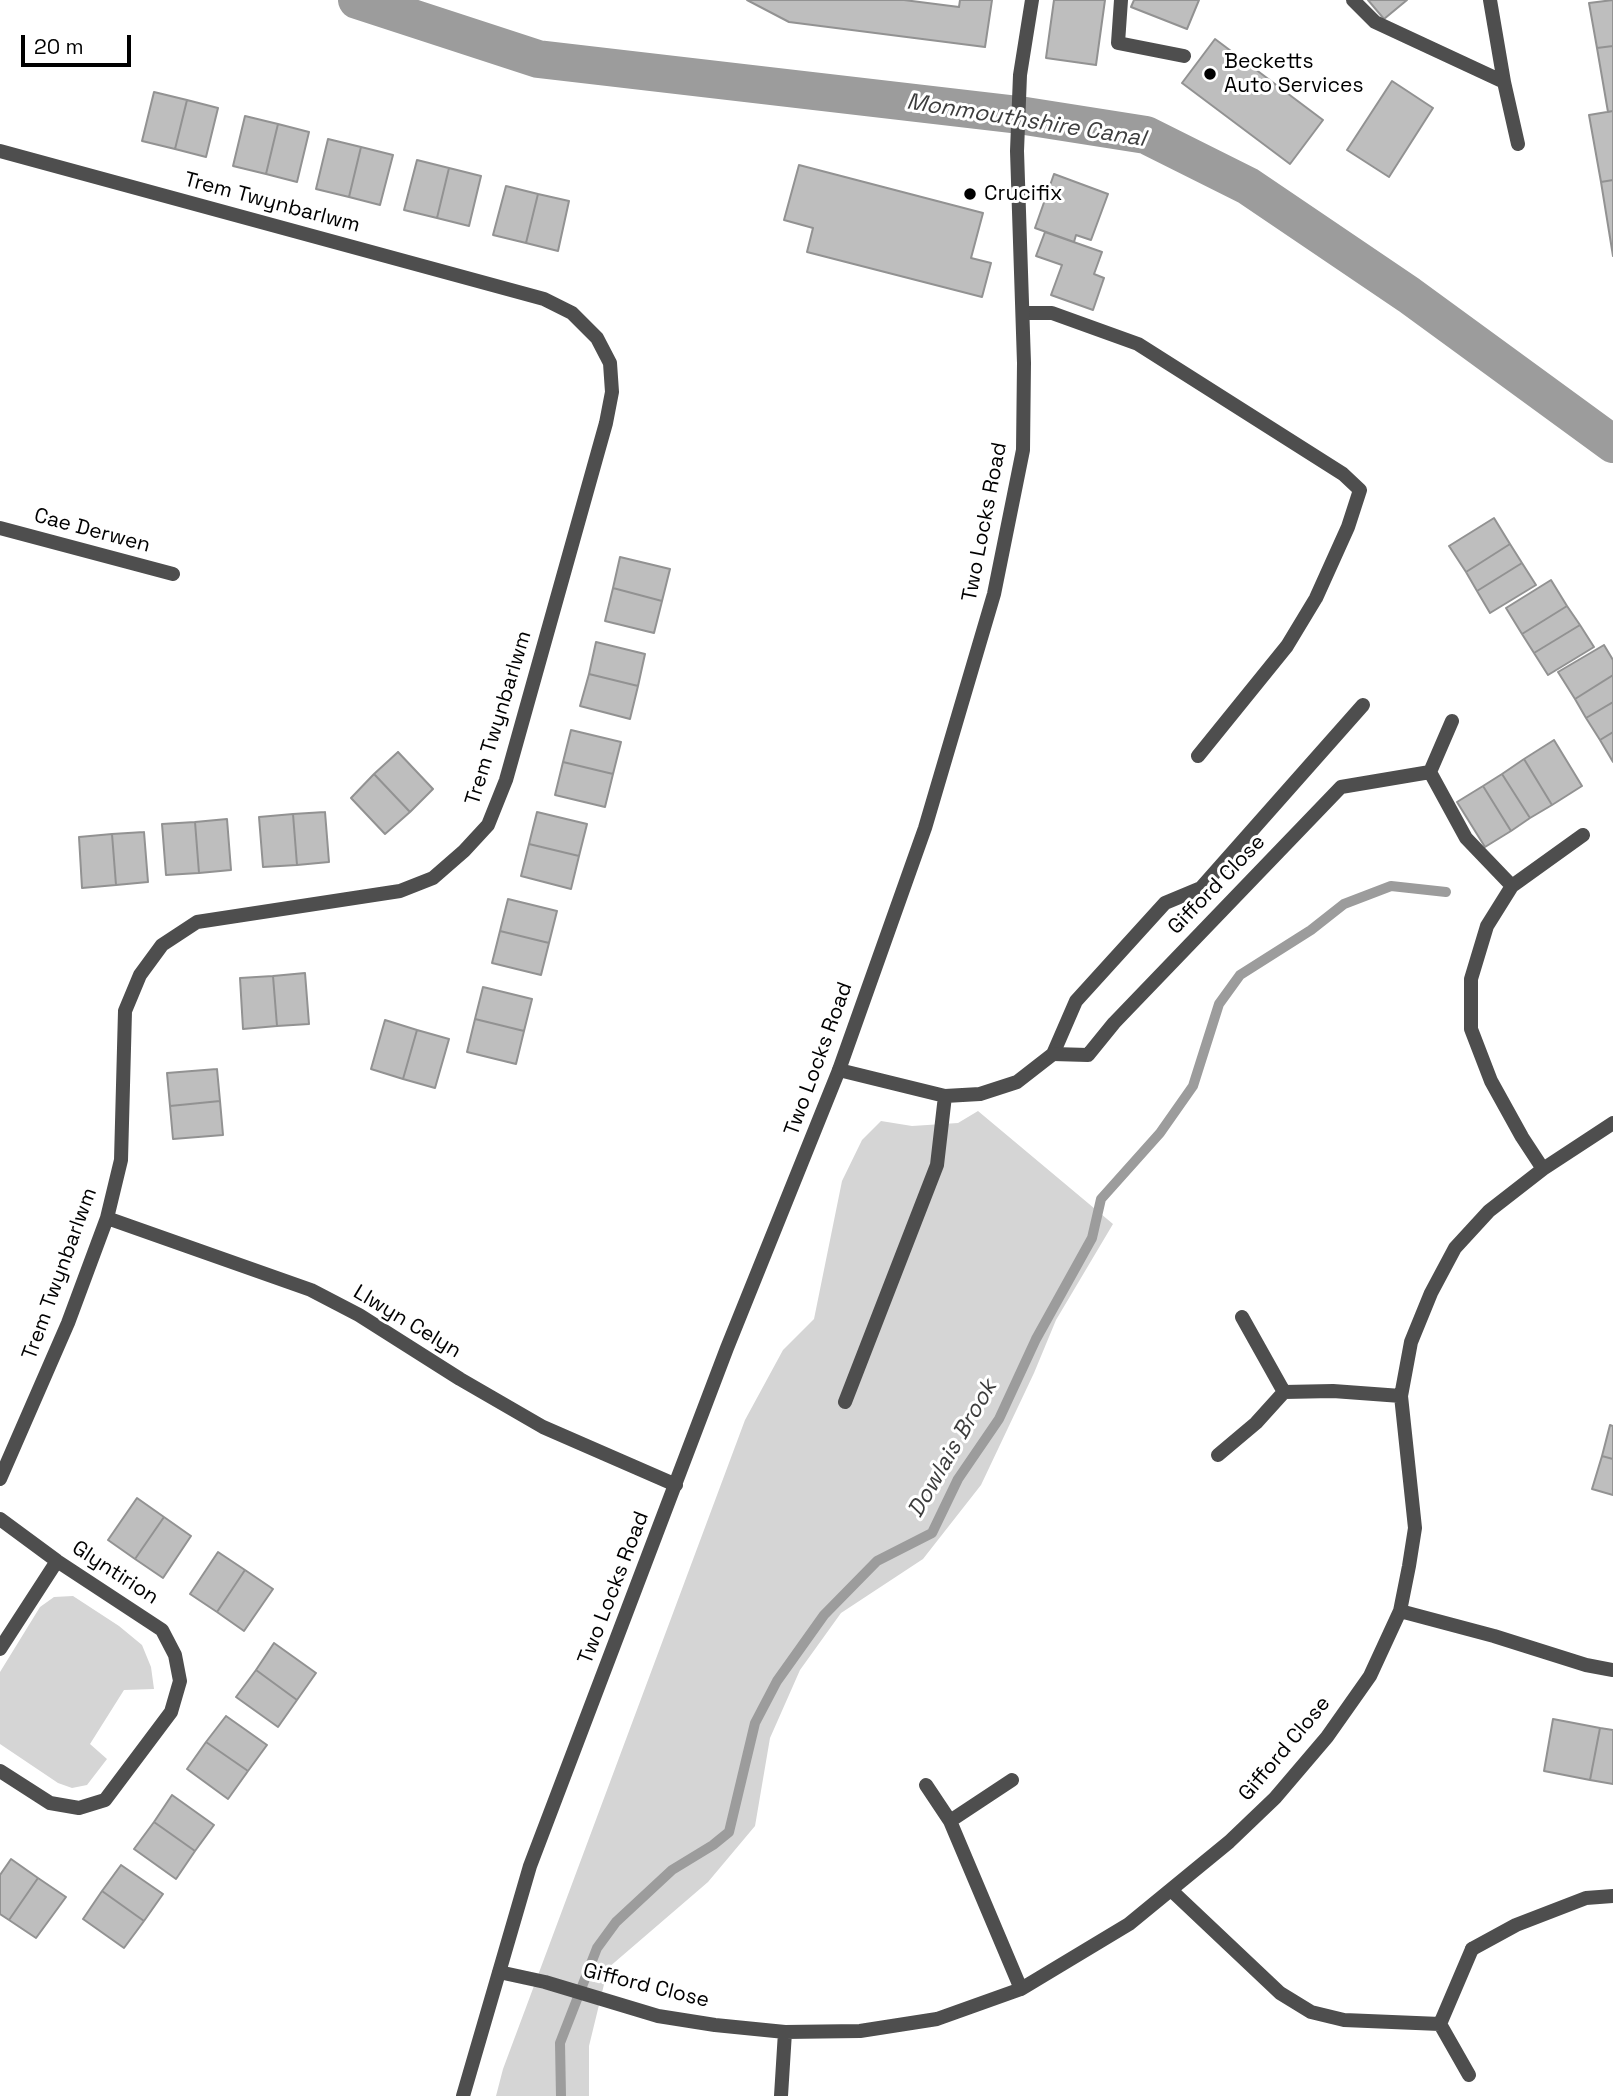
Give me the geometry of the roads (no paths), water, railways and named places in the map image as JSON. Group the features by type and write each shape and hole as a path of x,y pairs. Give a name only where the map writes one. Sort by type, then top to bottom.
{"street":[{"name":"Two Locks Road","path":"463,2096 530,1866 746,1300 839,1070 925,828 994,594 1023,450 1023,313 1017,151 1020,75 1032,0"},
{"path":"1121,0 1118,43 1184,56"},
{"path":"1353,0 1375,22 1504,82"},
{"path":"1490,0 1518,145"},
{"name":"Trem Twynbarlwm","path":"0,151 544,299 572,313 597,338 610,363 612,392 606,423 506,780 488,825 433,878 401,891 197,922 162,944 140,975 125,1011 121,1160 107,1218 68,1323 0,1479"},
{"path":"1023,313 1052,313 1138,344 1343,474 1360,490 1349,527 1316,598 1286,646 1198,756"},
{"name":"Cae Derwen","path":"0,528 173,574"},
{"path":"839,1070 945,1096 980,1094 1017,1082 1053,1054 1076,1001 1165,903 1200,888 1363,705"},
{"path":"1452,721 1430,772 1466,838 1512,886"},
{"name":"Gifford Close","path":"1053,1054 1088,1055 1114,1023 1341,787 1430,772"},
{"path":"1543,1169 1522,1138 1491,1081 1471,1029 1471,979 1488,926 1512,886 1583,835"},
{"path":"845,1402 937,1165 945,1096"},
{"name":"Gifford Close","path":"499,1972 614,2001 658,2016 785,2032 860,2031 937,2019 1021,1989 1129,1924 1229,1842 1275,1798 1327,1737 1370,1676 1401,1611 1415,1528 1401,1396 1410,1342 1431,1293 1455,1248 1489,1211 1543,1169 1613,1123"},
{"name":"Llwyn Celyn","path":"107,1218 311,1290 359,1315 542,1427 676,1485"},
{"path":"1242,1317 1284,1392"},
{"path":"1218,1455 1256,1423 1284,1392 1334,1391 1401,1396"},
{"name":"Glyntirion","path":"0,1519 57,1561 162,1630 175,1655 180,1681 171,1712 105,1800 79,1808 50,1803 0,1771"},
{"path":"0,1649 57,1561"},
{"path":"1401,1611 1586,1665 1613,1670"},
{"path":"950,1821 1012,1780"},
{"path":"926,1785 950,1821 1021,1989"},
{"path":"1172,1891 1280,1993 1311,2012 1344,2020 1440,2024"},
{"path":"1440,2024 1472,1949 1516,1925 1586,1898 1613,1896"},
{"path":"1440,2024 1469,2075"},
{"path":"781,2096 785,2032"}],"waterway":[{"name":"Monmouthshire Canal","path":"357,0 538,59 1019,115 1146,135 1248,186 1409,295 1613,444"},
{"name":"Dowlais Brook","path":"561,2096 560,2043 597,1948 616,1922 672,1870 729,1832 755,1723 777,1681 824,1615 877,1561 932,1533 958,1479 999,1419 1036,1339 1092,1238 1101,1199 1160,1133 1193,1086 1219,1004 1240,975 1311,930 1344,904 1391,886 1446,892"}],"place":[{"name":"Becketts Auto Services","path":"1210,74"},
{"name":"Crucifix","path":"970,194"}]}
